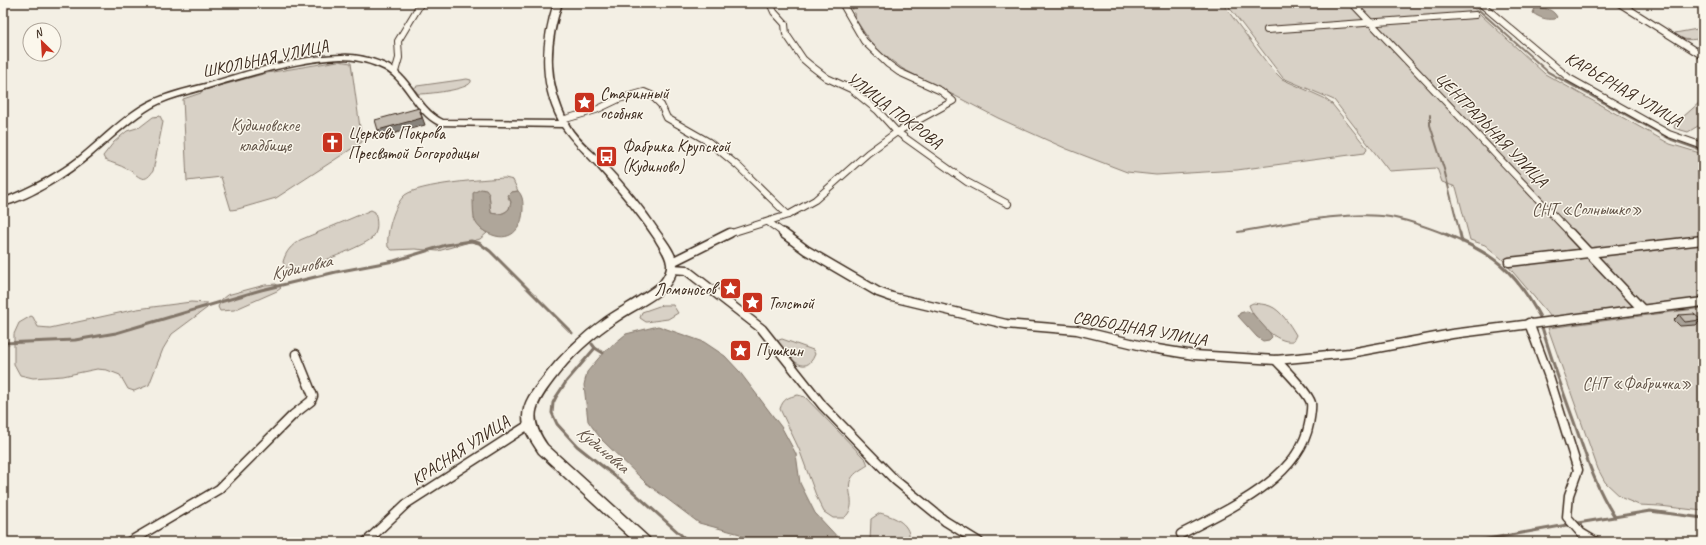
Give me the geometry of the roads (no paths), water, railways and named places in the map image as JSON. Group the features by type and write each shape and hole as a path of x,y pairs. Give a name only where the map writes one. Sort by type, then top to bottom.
{"main road":[{"path":"558,3 548,33 547,46 548,69 552,95 563,122 642,212 666,249 672,266"},
{"name":"ШКОЛЬНАЯ УЛИЦА","path":"3,203 62,173 82,159 130,117 143,108 169,97 256,73 328,58 357,58 372,62 395,72 434,121 442,123 563,122"},
{"name":"КРАСНАЯ УЛИЦА","path":"530,424 529,415 531,404 556,367 579,344 597,330 663,286 669,278 672,266"},
{"path":"530,424 535,437 544,449 644,542"}],"street":[{"path":"395,72 399,58 398,41 421,3"},
{"name":"УЛИЦА ПОКРОВА","path":"770,3 774,12 785,24 786,34 803,59 827,78 851,89 878,111 898,132 968,182 1008,204"},
{"path":"672,266 733,232 745,227 768,222 788,215 815,200 868,153 898,132 953,101 941,91 899,72 888,64 864,41 842,3"},
{"name":"ЦЕНТРАЛЬНАЯ УЛИЦА","path":"1352,3 1642,309"},
{"name":"КАРЬЕРНАЯ УЛИЦА","path":"1480,3 1569,78 1669,134 1703,146"},
{"path":"1620,3 1703,56"},
{"path":"1267,30 1475,15"},
{"path":"563,122 596,110 618,99 644,92 652,95 661,105 667,118 709,142 738,166 788,215"},
{"name":"СВОБОДНАЯ УЛИЦА","path":"768,222 806,250 878,292 892,297 1006,324 1077,330 1151,348 1194,355 1276,360 1350,353 1452,334 1703,302"},
{"path":"1509,262 1703,240"},
{"path":"672,266 686,270 698,278 762,329 823,406 895,480 945,521 979,542"},
{"path":"1529,323 1549,377 1578,470 1569,495 1567,517 1581,533 1596,542"},
{"path":"129,542 219,489 293,416 311,401 313,396 296,354"},
{"path":"1181,534 1221,513 1254,493 1285,469 1298,452 1307,433 1311,403 1305,393 1276,360"},
{"name":"КРАСНАЯ УЛИЦА","path":"366,542 406,504 530,424"}],"waterway":[{"path":"1471,3 1548,72 1672,140 1703,151"},
{"path":"1430,115 1430,125 1444,169 1460,234"},
{"path":"1238,232 1314,219 1354,215 1373,215 1404,220 1445,234"},
{"path":"1443,233 1462,241"},
{"path":"1460,233 1462,241"},
{"name":"Кудиновка","path":"3,343 75,340 116,333 261,290 336,272 394,261 446,245 471,241 479,243 490,251 572,333"},
{"path":"1462,241 1476,248 1500,264 1521,286 1540,317"},
{"path":"1542,327 1591,470 1608,506 1615,517"},
{"name":"Кудиновка","path":"592,344 595,348"},
{"path":"595,348 603,353"},
{"name":"Кудиновка","path":"595,348 566,382 556,397 553,403 552,413 557,424 577,446 621,481 689,542"},
{"name":"Кудиновка","path":"1615,517 1650,511 1703,518"},
{"name":"Кудиновка","path":"1578,523 1615,517"},
{"name":"Кудиновка","path":"1471,542 1567,525"}],"place":[{"name":"Старинный особняк","path":"584,103"},
{"name":"Церковь Покрова Пресвятой Богородицы","path":"332,143"},
{"name":"Фабрика Крупской (Кудиново)","path":"606,156"},
{"name":"Ломоносов","path":"731,289"},
{"name":"Толстой","path":"753,303"},
{"name":"Пушкин","path":"741,350"}],"park label":[{"name":"Кудиновское кладбище","path":"265,135"},
{"name":"СНТ «Солнышко»","path":"1587,209"},
{"name":"СНТ «Фабричка»","path":"1637,383"}]}
